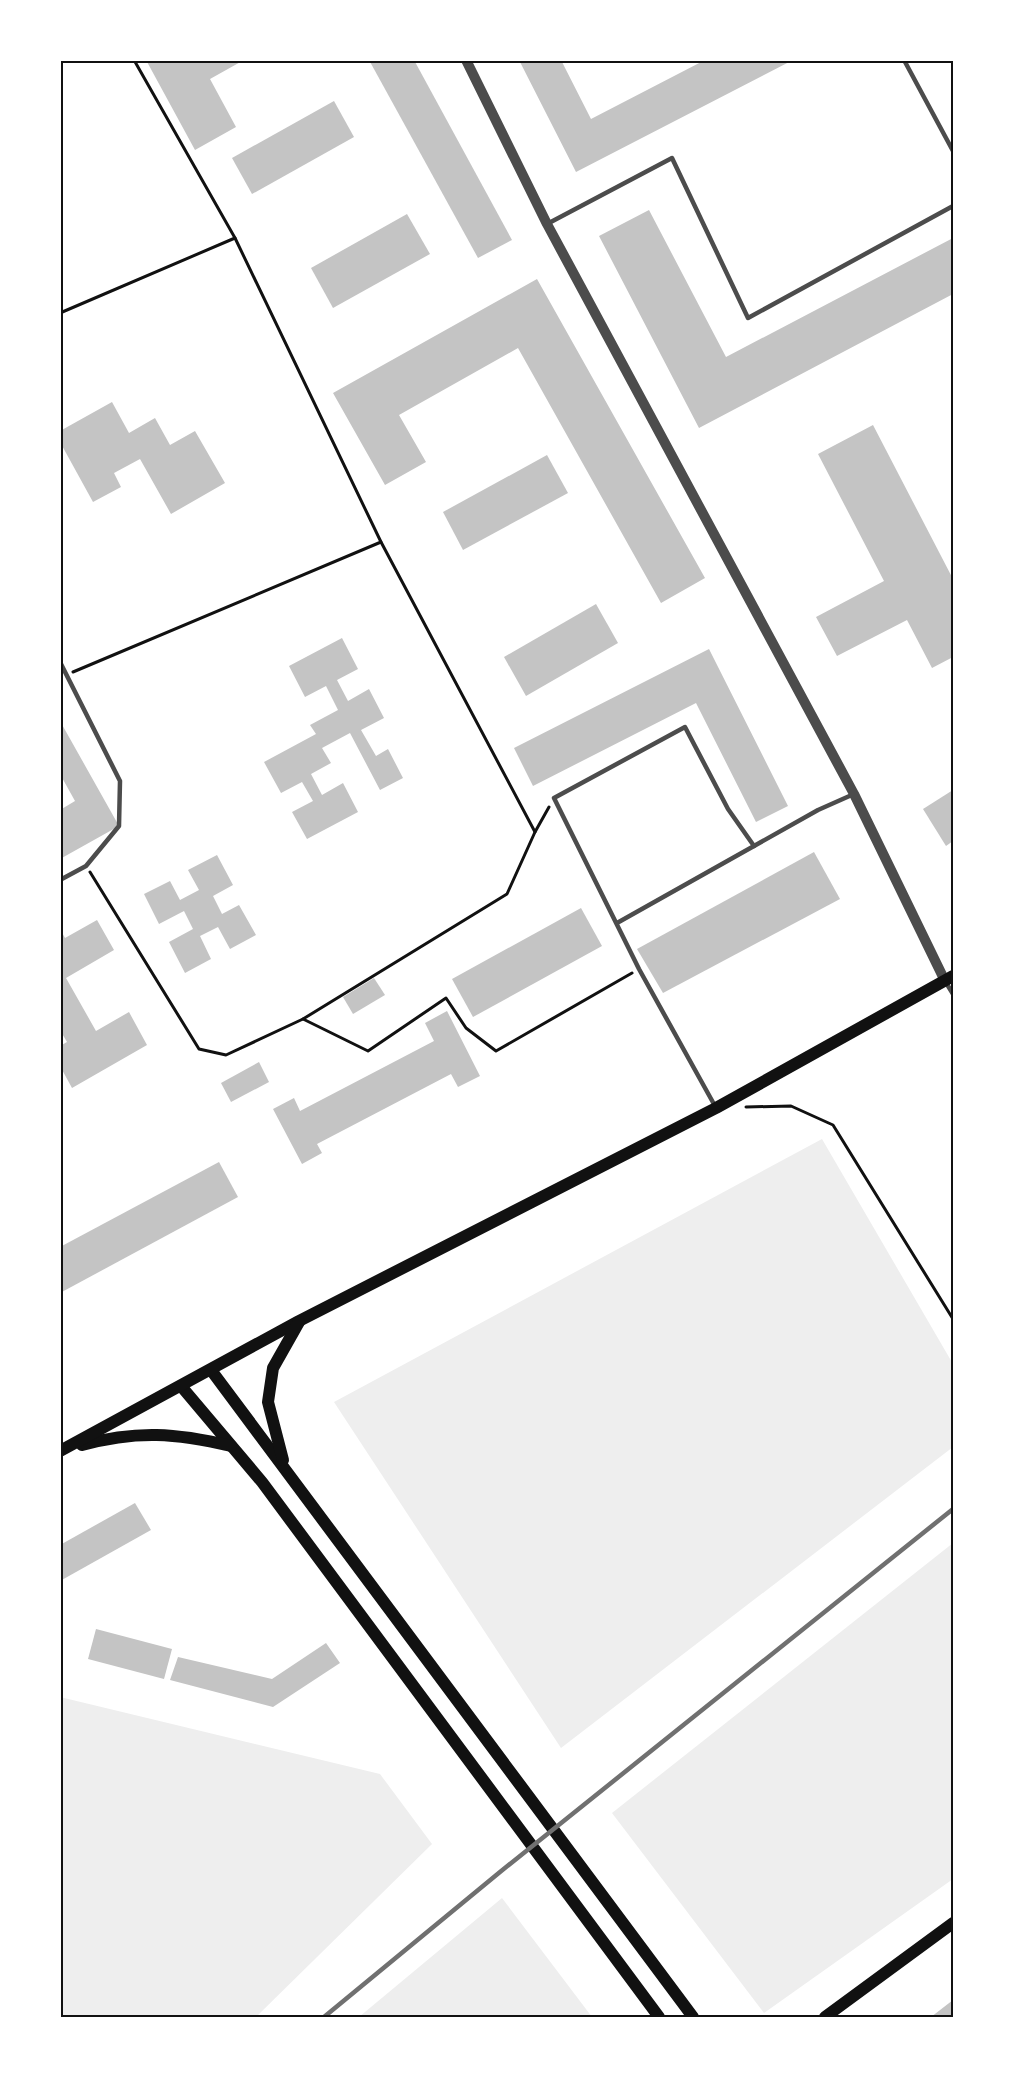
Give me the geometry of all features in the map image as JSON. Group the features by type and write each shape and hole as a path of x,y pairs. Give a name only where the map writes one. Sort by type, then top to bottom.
{"main road":[{"path":"62,1450 299,1321 716,1108 949,978"},
{"path":"285,1467 268,1402 273,1368 299,1321"},
{"path":"211,1370 693,2017"},
{"path":"181,1386 262,1482 659,2017"},
{"path":"62,1450 111,1437 149,1434 190,1437 231,1446"},
{"path":"825,2017 953,1923"}],"street":[{"path":"466,60 547,224 854,794 949,978"}],"lane":[{"path":"904,60 953,152"},
{"path":"946,139 953,138"},
{"path":"547,224 672,158 748,318 953,206"},
{"path":"60,662 120,781 119,826 86,866 60,880"},
{"path":"716,1108 639,969 554,798 685,727 728,809 754,846"},
{"path":"617,923 818,810 854,794"},
{"path":"949,978 953,994"}],"path":[{"path":"134,60 235,238 381,542 535,831"},
{"path":"60,313 235,238"},
{"path":"66,675 381,542"},
{"path":"86,866 199,1049 226,1055 303,1019 507,894 535,831 554,798"},
{"path":"303,1019 368,1051 446,998 466,1028 496,1051 639,969"},
{"path":"716,1108 791,1106 833,1125 953,1319"}],"shaded area":[{"path":"822,1139 953,1364 953,1447 561,1748 334,1402"},
{"path":"953,1543 953,1879 764,2013 612,1813"},
{"path":"60,1697 380,1774 432,1844 256,2017 60,2017"},
{"path":"502,1898 592,2017 359,2017"}],"building":[{"path":"146,60 244,60 210,79 236,127 195,150"},
{"path":"369,60 414,60 512,240 478,258"},
{"path":"519,60 561,60 591,119 705,60 793,60 576,172"},
{"path":"334,101 354,137 252,194 232,158"},
{"path":"649,210 726,357 953,238 953,294 699,428 599,236"},
{"path":"407,214 430,254 333,308 311,268"},
{"path":"537,279 705,578 661,603 518,348 399,415 426,462 385,485 333,393"},
{"path":"112,402 129,433 155,418 170,445 195,431 225,483 171,514 140,459 114,473 121,487 93,502 60,442 60,431"},
{"path":"873,425 953,579 953,657 932,668 907,620 837,656 816,617 884,581 818,454"},
{"path":"547,455 568,493 463,550 443,512"},
{"path":"596,604 618,643 526,696 504,657"},
{"path":"342,638 358,669 337,680 348,701 369,689 384,718 361,730 376,756 388,749 403,778 380,790 350,733 322,748 331,763 311,774 322,795 343,783 358,812 307,839 292,812 313,801 302,782 281,793 264,762 316,734 310,725 338,710 326,686 305,697 289,666"},
{"path":"709,649 788,806 756,822 696,703 533,786 514,748"},
{"path":"60,721 119,826 60,859 60,810 75,801 60,774"},
{"path":"953,790 953,841 946,846 923,809"},
{"path":"814,852 840,899 663,993 637,949"},
{"path":"217,855 233,885 213,896 222,914 239,905 256,935 230,949 218,927 200,936 211,959 185,973 169,942 193,929 184,911 159,924 144,894 170,881 180,900 199,890 188,870"},
{"path":"581,908 602,946 473,1017 452,979"},
{"path":"97,920 114,950 66,978 96,1031 129,1012 147,1045 72,1088 60,1066 60,1046 67,1042 60,1030 60,929 65,938"},
{"path":"374,978 385,995 353,1014 343,997"},
{"path":"447,1011 480,1076 458,1087 451,1074 317,1144 322,1153 302,1164 273,1109 294,1098 300,1111 434,1041 425,1023"},
{"path":"259,1062 269,1082 231,1102 221,1083"},
{"path":"219,1162 238,1197 60,1293 60,1247"},
{"path":"135,1503 151,1530 60,1581 60,1545"},
{"path":"96,1629 172,1649 164,1679 88,1659"},
{"path":"326,1643 340,1663 273,1707 170,1680 178,1657 272,1679"},
{"path":"953,2000 953,2017 931,2017"}],"railway":[{"path":"324,2017 500,1872 953,1509"}]}
